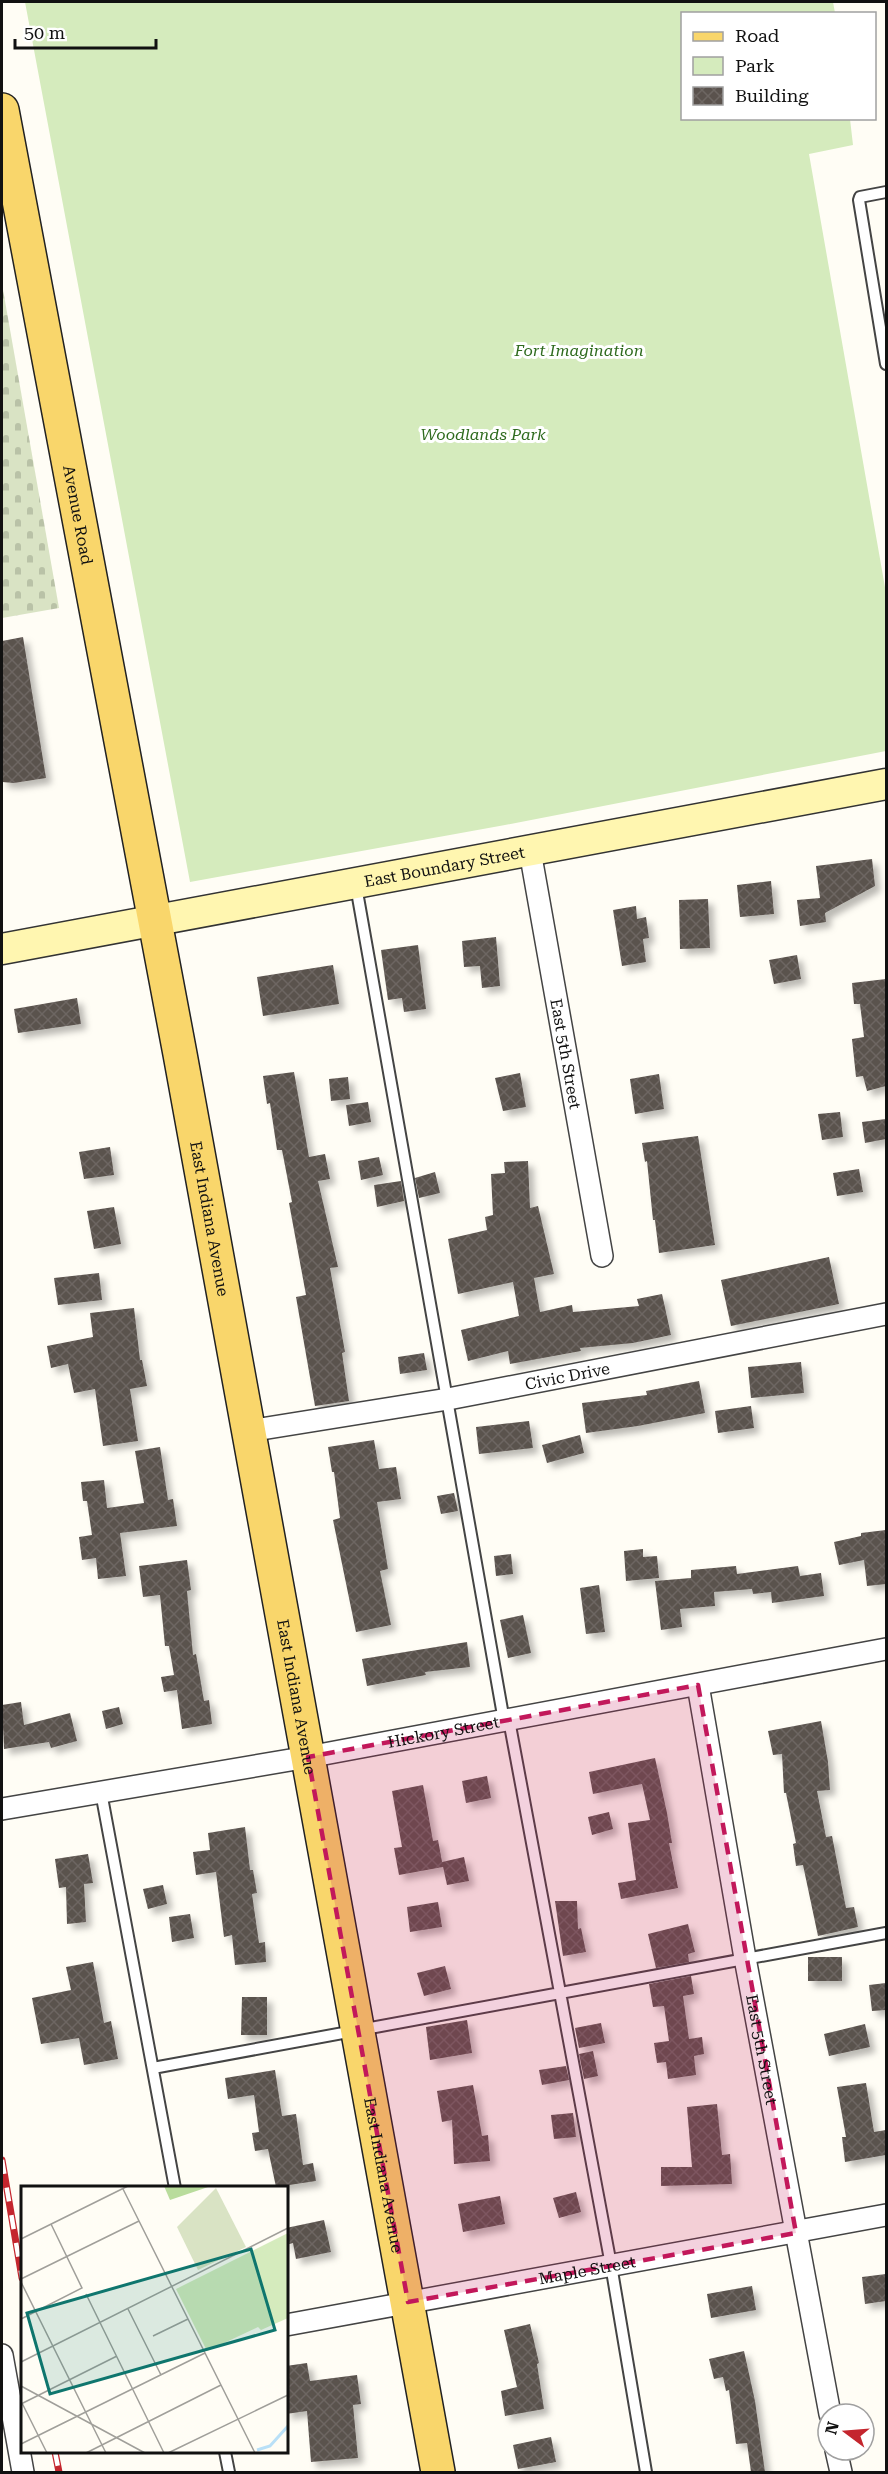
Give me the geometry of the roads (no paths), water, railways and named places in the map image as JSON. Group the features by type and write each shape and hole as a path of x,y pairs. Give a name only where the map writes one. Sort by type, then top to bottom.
{"main road":[{"name":"Avenue Road","path":"2,110 154,921"},
{"name":"East Indiana Avenue","path":"154,921 438,2472"}],"street":[{"name":"East Boundary Street","path":"2,949 886,784"},
{"name":"East 5th Street","path":"530,851 602,1256"},
{"name":"Civic Drive","path":"248,1431 448,1399 886,1314"},
{"name":"Hickory Street","path":"2,1809 308,1757 886,1652"},
{"name":"East 5th Street","path":"698,1685 745,1958 828,2402"},
{"name":"Maple Street","path":"288,2325 886,2215"},
{"path":"2,2355 10,2376 23,2472"}],"lane":[{"path":"886,192 860,197 859,200 886,364"},
{"path":"356,883 506,1720 611,2265 646,2472"},
{"path":"101,1792 176,2186"},
{"path":"153,2068 886,1932"},
{"path":"225,2453 229,2472"}],"railway":[{"path":"2,2160 21,2272"},
{"path":"55,2453 59,2472"}],"park label":[{"name":"Fort Imagination","path":"579,350"},
{"name":"Woodlands Park","path":"483,434"}]}
